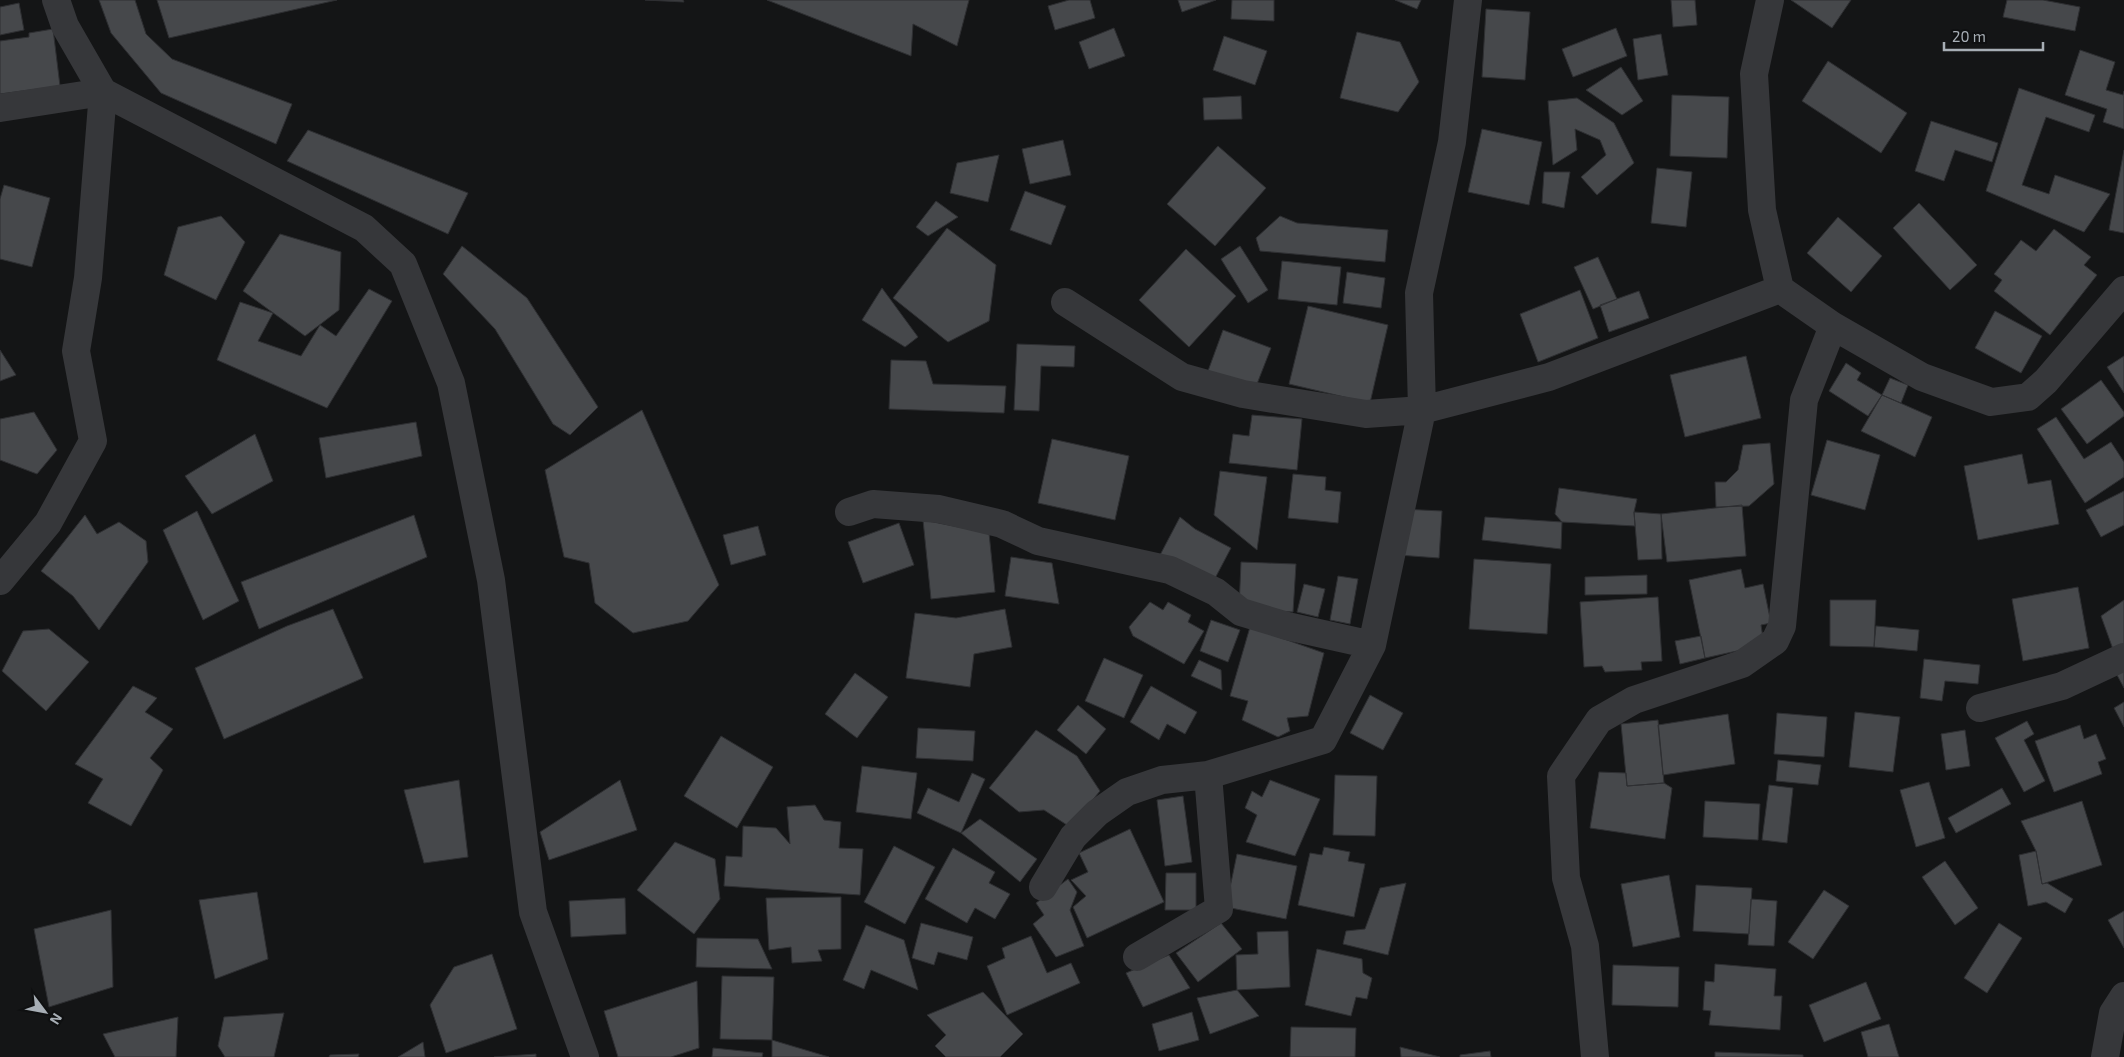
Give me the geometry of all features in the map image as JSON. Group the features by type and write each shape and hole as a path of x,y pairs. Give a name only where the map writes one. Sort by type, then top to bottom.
{"street":[{"path":"56,0 65,26 103,92 364,228 403,264 451,383 490,580 533,912 585,1057"},
{"path":"1043,887 1073,836 1097,813 1127,792 1162,780 1208,774 1323,740 1372,645 1422,410 1419,294 1452,142 1468,0"},
{"path":"1770,0 1754,74 1762,210 1780,289 1833,326 1922,377 1991,402 2028,397 2046,381 2124,290"},
{"path":"0,108 103,92"},
{"path":"0,581 48,523 93,441 76,351 88,278 103,92"},
{"path":"1065,302 1182,377 1243,394 1366,414 1422,410 1549,377 1780,289"},
{"path":"1595,1057 1585,946 1566,878 1561,776 1599,720 1634,700 1742,664 1775,641 1782,626 1804,400 1833,326"},
{"path":"849,512 873,504 920,507 938,509 1002,524 1038,541 1170,570 1216,592 1241,612 1288,626 1372,645"},
{"path":"1980,708 2062,686 2124,657"},
{"path":"1137,956 1219,909 1208,774"},
{"path":"2105,1057 2113,1013 2124,996"}],"building":[{"path":"99,0 135,0 146,34 172,59 292,104 276,144 161,93 111,33"},
{"path":"157,0 337,0 169,38"},
{"path":"645,0 683,0 684,2"},
{"path":"767,0 969,0 957,46 913,24 911,56"},
{"path":"1069,0 1090,0 1095,18 1055,30 1048,6"},
{"path":"1178,0 1216,0 1182,12"},
{"path":"1232,0 1274,0 1274,21 1231,19"},
{"path":"1395,0 1421,0 1417,9"},
{"path":"1671,0 1695,0 1697,25 1673,27"},
{"path":"1791,0 1851,0 1832,28"},
{"path":"2007,0 2043,0 2080,7 2075,31 2003,17"},
{"path":"19,3 24,30 0,35 0,7"},
{"path":"1486,9 1530,12 1525,80 1482,77"},
{"path":"1114,28 1125,56 1089,69 1079,42"},
{"path":"1616,28 1627,56 1573,77 1562,49"},
{"path":"53,29 60,86 0,94 0,41 29,37 29,33"},
{"path":"1357,32 1400,42 1419,82 1398,112 1340,98"},
{"path":"1661,34 1668,75 1638,80 1633,39"},
{"path":"1224,36 1267,51 1255,85 1213,70"},
{"path":"2080,50 2115,62 2106,90 2123,95 2124,91 2124,129 2103,122 2107,109 2065,95"},
{"path":"1828,61 1907,113 1881,153 1802,101"},
{"path":"1621,67 1643,101 1622,115 1586,90"},
{"path":"2019,88 2095,115 2089,132 2046,117 2022,185 2049,194 2055,175 2110,194 2084,232 1986,191"},
{"path":"1672,95 1729,97 1727,158 1670,156"},
{"path":"1241,96 1242,119 1204,120 1203,98"},
{"path":"1577,98 1614,123 1634,163 1597,195 1581,177 1606,155 1600,140 1575,129 1577,150 1553,165 1548,101"},
{"path":"1931,121 1998,143 1992,162 1955,150 1944,181 1915,171"},
{"path":"1482,129 1542,142 1529,205 1468,192"},
{"path":"308,130 468,193 448,234 287,161"},
{"path":"1063,140 1071,175 1030,184 1022,149"},
{"path":"1218,146 1266,188 1215,246 1167,204"},
{"path":"2124,150 2124,233 2109,230"},
{"path":"999,155 988,202 950,193 957,163"},
{"path":"1657,168 1692,172 1686,227 1651,223"},
{"path":"1544,172 1570,172 1564,208 1542,203"},
{"path":"4,185 50,198 32,267 0,259 0,199"},
{"path":"1025,191 1066,206 1051,245 1010,230"},
{"path":"936,201 958,217 928,236 916,227"},
{"path":"1919,203 1977,265 1950,290 1893,228"},
{"path":"221,216 245,242 216,300 164,275 178,227"},
{"path":"1280,216 1297,223 1388,230 1385,262 1260,251 1256,238"},
{"path":"1838,217 1882,256 1851,292 1807,253"},
{"path":"947,228 996,265 989,321 948,342 893,298"},
{"path":"2054,229 2091,257 2084,265 2097,275 2050,335 1994,291 2002,280 1994,274 2021,240 2036,251"},
{"path":"280,234 341,252 339,310 305,336 243,291"},
{"path":"462,246 527,298 598,407 570,435 553,424 495,329 443,274"},
{"path":"1240,246 1268,290 1248,303 1221,259"},
{"path":"1186,249 1236,296 1189,347 1139,300"},
{"path":"1598,257 1617,299 1593,309 1574,267"},
{"path":"1282,261 1341,267 1337,305 1278,299"},
{"path":"1347,272 1385,278 1381,308 1343,303"},
{"path":"882,288 918,337 905,347 862,320"},
{"path":"369,289 392,301 327,408 217,360 240,302 273,313 258,341 301,356 320,325 336,336"},
{"path":"1580,290 1598,338 1538,362 1520,314"},
{"path":"1639,291 1649,318 1609,332 1600,305"},
{"path":"1308,306 1388,325 1370,403 1289,384"},
{"path":"1995,311 2042,336 2021,373 1975,348"},
{"path":"1223,330 1271,348 1255,389 1208,371"},
{"path":"1017,344 1075,346 1074,367 1041,366 1039,411 1014,410"},
{"path":"0,350 16,375 0,381"},
{"path":"1746,356 1761,418 1685,437 1670,375"},
{"path":"2124,356 2124,393 2107,367"},
{"path":"891,360 926,361 933,384 1006,386 1004,413 889,409"},
{"path":"1846,363 1861,373 1857,380 1882,395 1868,416 1829,391"},
{"path":"1890,378 1908,385 1901,403 1882,395"},
{"path":"2101,380 2124,412 2124,416 2087,444 2061,409"},
{"path":"1882,395 1932,417 1915,457 1861,431"},
{"path":"642,410 719,585 688,621 633,633 595,603 589,563 564,557 545,470"},
{"path":"34,412 57,450 37,474 0,460 0,419"},
{"path":"1252,415 1302,419 1297,470 1229,463 1233,434 1249,436"},
{"path":"2056,417 2084,459 2111,442 2124,462 2124,477 2085,503 2037,429"},
{"path":"416,422 422,456 326,478 319,438"},
{"path":"255,434 273,481 212,514 185,476"},
{"path":"1052,439 1129,456 1115,520 1038,503"},
{"path":"1827,440 1880,455 1865,510 1811,495"},
{"path":"1770,443 1774,484 1749,506 1716,507 1715,482 1726,482 1738,470 1743,445"},
{"path":"2022,454 2028,484 2051,480 2059,524 1978,540 1964,466"},
{"path":"1220,471 1267,477 1257,550 1214,515"},
{"path":"1293,474 1326,477 1325,490 1341,492 1338,523 1288,518"},
{"path":"1559,488 1637,499 1634,512 1635,526 1562,522 1555,514"},
{"path":"2124,491 2124,525 2101,537 2086,510"},
{"path":"1742,505 1746,556 1667,562 1661,514"},
{"path":"1401,509 1442,511 1439,558 1398,555"},
{"path":"197,511 239,601 203,620 163,530"},
{"path":"1634,512 1661,514 1662,559 1638,560"},
{"path":"85,515 97,534 119,522 146,541 148,562 99,630 73,596 41,571"},
{"path":"414,515 427,557 259,629 241,582"},
{"path":"1180,517 1195,529 1231,548 1212,584 1159,557"},
{"path":"1485,517 1562,522 1561,549 1482,540"},
{"path":"923,520 989,533 995,592 931,599"},
{"path":"899,523 914,565 863,583 848,542"},
{"path":"758,526 766,555 731,565 723,535"},
{"path":"1011,557 1052,563 1059,604 1005,596"},
{"path":"1474,559 1551,564 1547,634 1469,629"},
{"path":"1241,562 1296,564 1293,612 1239,609"},
{"path":"1741,569 1745,588 1763,584 1771,623 1761,625 1764,645 1705,658 1689,580"},
{"path":"1647,575 1647,594 1585,595 1585,577"},
{"path":"1338,576 1358,579 1350,624 1330,620"},
{"path":"1304,584 1325,589 1318,617 1297,612"},
{"path":"2078,587 2089,648 2023,661 2012,599"},
{"path":"1658,597 1662,661 1641,662 1642,670 1605,672 1602,666 1584,667 1580,602"},
{"path":"1830,600 1876,600 1874,647 1830,646"},
{"path":"2124,600 2124,645 2114,652 2101,616"},
{"path":"1150,602 1163,610 1168,602 1191,615 1188,622 1204,631 1184,664 1133,636 1129,627"},
{"path":"333,609 363,678 224,739 195,668 287,626"},
{"path":"1005,609 1012,647 974,654 970,687 906,678 915,613 956,618"},
{"path":"1211,620 1240,630 1228,662 1200,651"},
{"path":"1876,626 1919,630 1917,651 1874,647"},
{"path":"1250,627 1324,653 1308,716 1287,718 1290,731 1278,737 1242,720 1248,701 1230,696"},
{"path":"49,629 89,662 46,711 2,671 23,631"},
{"path":"1701,636 1705,658 1680,664 1675,641"},
{"path":"1104,658 1143,675 1124,718 1085,701"},
{"path":"1924,659 1980,665 1978,684 1945,681 1942,701 1920,698"},
{"path":"1199,660 1221,670 1222,690 1191,676"},
{"path":"2124,670 2124,688 2117,675"},
{"path":"855,673 888,697 857,738 825,714"},
{"path":"133,686 157,698 145,712 173,729 150,758 163,770 131,826 88,803 103,779 75,764"},
{"path":"1151,686 1197,712 1185,734 1167,724 1159,740 1130,722"},
{"path":"1370,695 1403,713 1383,750 1350,733"},
{"path":"2124,702 2124,727 2114,708"},
{"path":"1078,705 1106,729 1086,754 1057,730"},
{"path":"1855,712 1900,717 1893,772 1849,767"},
{"path":"1777,713 1827,717 1824,757 1774,754"},
{"path":"1728,714 1735,764 1663,775 1658,725"},
{"path":"1658,720 1664,783 1627,786 1621,724"},
{"path":"2027,721 2034,734 2024,740 2045,781 2024,792 1995,738"},
{"path":"2080,725 2084,739 2096,734 2106,759 2098,762 2102,774 2054,792 2035,741"},
{"path":"918,728 975,731 973,761 916,758"},
{"path":"1036,730 1077,756 1100,791 1070,827 1044,810 1019,812 989,788"},
{"path":"1965,730 1970,766 1946,770 1941,734"},
{"path":"721,736 773,767 737,828 684,796"},
{"path":"1778,760 1821,765 1818,785 1776,781"},
{"path":"862,766 917,773 911,819 856,812"},
{"path":"1599,772 1626,773 1627,786 1664,783 1672,788 1665,839 1590,828"},
{"path":"972,773 985,779 961,833 917,813 928,788 959,802"},
{"path":"1335,775 1377,776 1375,836 1333,835"},
{"path":"459,780 468,857 424,863 404,790"},
{"path":"620,780 637,830 549,860 540,832"},
{"path":"1270,780 1320,799 1295,856 1246,842 1257,815 1245,808 1252,791 1262,797"},
{"path":"1929,782 1945,838 1916,847 1900,790"},
{"path":"1769,785 1793,788 1787,843 1762,840"},
{"path":"2002,788 2011,804 1956,833 1948,818"},
{"path":"1183,796 1192,862 1165,866 1157,800"},
{"path":"1705,801 1760,804 1758,840 1703,837"},
{"path":"2082,801 2102,865 2042,884 2036,851 2021,821"},
{"path":"815,805 824,820 841,822 839,848 863,849 860,895 724,886 726,856 742,857 743,826 776,828 790,844 787,807"},
{"path":"980,819 1037,859 1020,882 961,833"},
{"path":"1130,829 1164,902 1087,938 1073,907 1086,896 1071,880 1088,872 1079,853"},
{"path":"675,842 715,859 720,899 694,934 637,890"},
{"path":"894,846 935,867 905,924 864,902"},
{"path":"1324,847 1350,852 1348,861 1365,864 1354,917 1298,905 1310,853 1322,855"},
{"path":"953,848 995,872 989,883 1010,894 995,919 975,908 967,923 925,899"},
{"path":"2036,851 2042,884 2047,883 2073,899 2065,913 2046,902 2028,906 2019,855"},
{"path":"1237,854 1297,866 1286,919 1226,907"},
{"path":"1945,861 1978,908 1955,925 1922,877"},
{"path":"1166,873 1196,873 1196,910 1165,910"},
{"path":"1669,875 1680,937 1633,947 1621,884"},
{"path":"1068,879 1077,892 1070,910 1084,946 1056,957 1033,924 1044,915 1036,903"},
{"path":"1406,883 1388,955 1343,944 1346,931 1365,929 1380,888"},
{"path":"1696,885 1752,888 1749,934 1693,931"},
{"path":"1824,890 1849,906 1813,959 1788,942"},
{"path":"257,892 268,959 215,979 199,900"},
{"path":"841,897 841,949 818,950 822,961 792,963 791,947 769,950 766,898"},
{"path":"625,898 626,934 571,937 569,901"},
{"path":"1751,899 1777,901 1774,946 1748,945"},
{"path":"111,910 113,987 49,1007 34,929"},
{"path":"2124,911 2124,948 2108,920"},
{"path":"921,923 973,937 967,960 938,952 934,965 912,958"},
{"path":"1221,923 1242,949 1198,982 1176,953"},
{"path":"1999,923 2022,938 1987,993 1964,978"},
{"path":"866,925 904,940 918,990 871,970 864,989 843,980"},
{"path":"1288,931 1290,987 1237,990 1236,955 1258,954 1257,932"},
{"path":"1031,936 1047,973 1071,963 1080,983 1007,1015 987,966 1005,958 1002,948"},
{"path":"697,938 758,939 772,969 696,967"},
{"path":"1317,949 1362,959 1363,973 1372,978 1367,999 1356,997 1351,1016 1305,1005"},
{"path":"492,954 517,1029 446,1053 430,1005 454,967"},
{"path":"1169,955 1190,988 1143,1007 1126,973"},
{"path":"1715,964 1776,969 1774,996 1782,996 1780,1030 1709,1025 1711,1011 1703,1010 1705,981 1714,982"},
{"path":"1613,965 1679,967 1678,1007 1612,1005"},
{"path":"722,976 774,977 772,1040 720,1039"},
{"path":"697,981 699,1048 671,1057 618,1057 604,1011"},
{"path":"1866,982 1881,1019 1824,1042 1809,1005"},
{"path":"1237,990 1259,1016 1210,1034 1197,998"},
{"path":"983,992 1023,1034 1000,1057 946,1057 935,1046 946,1035 927,1015"},
{"path":"1192,1012 1199,1040 1159,1051 1152,1024"},
{"path":"284,1013 274,1057 225,1057 218,1046 224,1017"},
{"path":"178,1017 176,1057 115,1057 103,1034"},
{"path":"1889,1024 1899,1057 1868,1057 1861,1032"},
{"path":"1291,1027 1356,1028 1355,1057 1290,1057"},
{"path":"772,1040 829,1057 772,1057"},
{"path":"423,1042 425,1057 398,1057"},
{"path":"1400,1047 1440,1057 1401,1057"},
{"path":"713,1048 763,1053 762,1057 712,1057"},
{"path":"1490,1051 1491,1057 1460,1057 1460,1055"},
{"path":"1715,1052 1803,1055 1803,1057 1715,1057"},
{"path":"359,1054 358,1057 329,1057 330,1055"},
{"path":"536,1054 536,1057 494,1057"}]}
